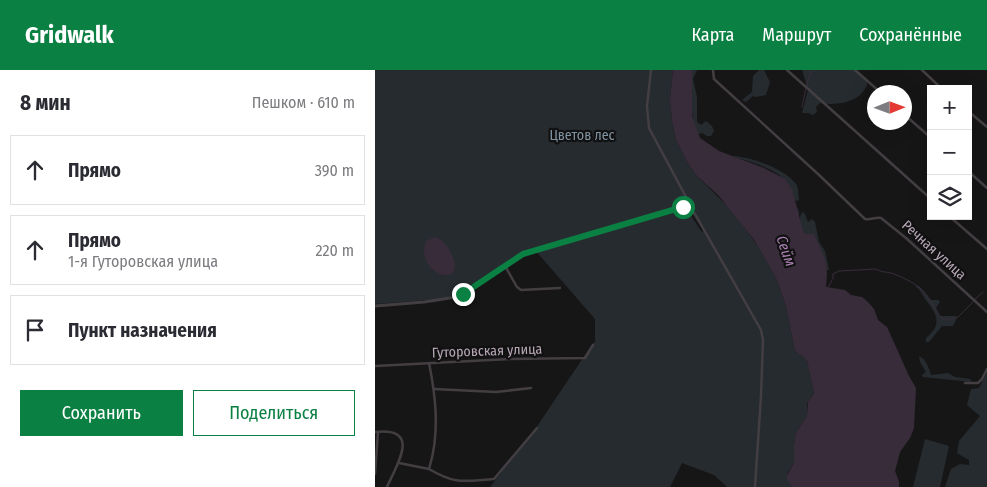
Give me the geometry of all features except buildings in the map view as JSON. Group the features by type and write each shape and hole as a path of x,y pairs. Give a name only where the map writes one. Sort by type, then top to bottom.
{"street":[{"path":"651,70 647,106 649,128 686,197 688,207 703,226 761,330 763,340 755,487"},
{"name":"Речная улица","path":"713,70 714,79 795,155 819,174 865,219 881,218 889,224 987,312"},
{"path":"787,70 927,195"},
{"path":"855,70 872,85"},
{"path":"922,70 938,85"},
{"path":"972,115 985,126 987,121"},
{"path":"912,121 927,134"},
{"path":"972,175 987,188"},
{"path":"375,306 456,297 469,291 523,254 679,207 688,207"},
{"path":"954,220 987,249"},
{"path":"505,266 517,287 521,290 561,288"},
{"name":"Гуторовская улица","path":"375,366 510,359 585,358 593,346"},
{"path":"429,363 434,388 436,414 436,428 429,469"},
{"path":"965,383 978,383 987,369"},
{"path":"434,388 496,392 531,388"},
{"path":"399,463 429,469 455,481 494,478 537,428"},
{"path":"375,474 377,432 391,432 402,438 403,445 399,463 387,487"}],"green space":[{"name":"Цветов лес","path":"375,70 673,70 670,99 676,140 687,162 697,176 727,206 734,203 738,219 758,246 777,280 786,306 795,351 805,357 807,361 814,392 807,404 807,416 796,433 794,463 787,474 792,487 727,487 714,475 682,463 670,487 490,487 538,425 595,342 595,319 535,250 523,254 456,298 375,304","holes":["682,208 691,212 703,232 690,214 682,211 575,240 576,238"]},
{"path":"692,70 697,70 693,79 697,97 697,122 701,125 706,121 712,126 714,131 711,136 702,133 697,135 691,103"},
{"path":"759,70 764,70 770,82 766,95 753,96 746,102 742,100 752,92 753,76"},
{"path":"802,70 857,70 868,80 862,93 856,98 835,104 820,103 816,107 817,112 813,115 802,113 808,90"},
{"path":"731,156 747,158 767,164 784,173 797,186 799,200 794,200 792,190 779,175 761,165"},
{"path":"775,201 796,206 799,211 799,220 802,212 805,214 808,222 812,219 815,222 819,242 825,251 829,270 827,272"},
{"path":"916,285 931,300 938,300 940,302 936,308 940,316 956,316 957,318 953,326 942,326 929,342 926,342 926,338 935,328 937,319"},
{"path":"919,356 925,361 931,375 948,373 955,377 970,379 972,382 923,377 922,375 926,372"},
{"path":"987,372 987,487 945,487 951,469 960,464 969,465 969,460 957,453 959,441 980,416 967,405 971,389 979,388"},
{"path":"925,439 949,446 940,487 913,487"}],"water":[{"name":"Сейм","path":"673,70 692,70 692,116 700,138 719,151 764,168 785,179 792,189 803,231 805,234 814,234 825,259 826,287 845,290 851,295 862,297 874,309 878,320 887,327 916,388 914,428 910,438 900,452 895,471 899,487 792,487 786,477 794,463 796,433 807,416 808,402 814,393 807,361 795,351 786,306 777,280 755,241 718,195 697,176 687,162 676,140 670,99"},
{"path":"435,237 445,243 451,253 455,265 453,272 448,275 433,270 427,263 424,253 426,241"}],"waterway":[{"path":"802,107 812,70"},
{"path":"833,279 833,274 839,271 876,269 895,274 920,288 944,320 958,317 974,301"},
{"path":"828,288 832,280"},
{"path":"974,300 983,292"}],"route":[{"path":"463,294 523,254 683,207"}]}
